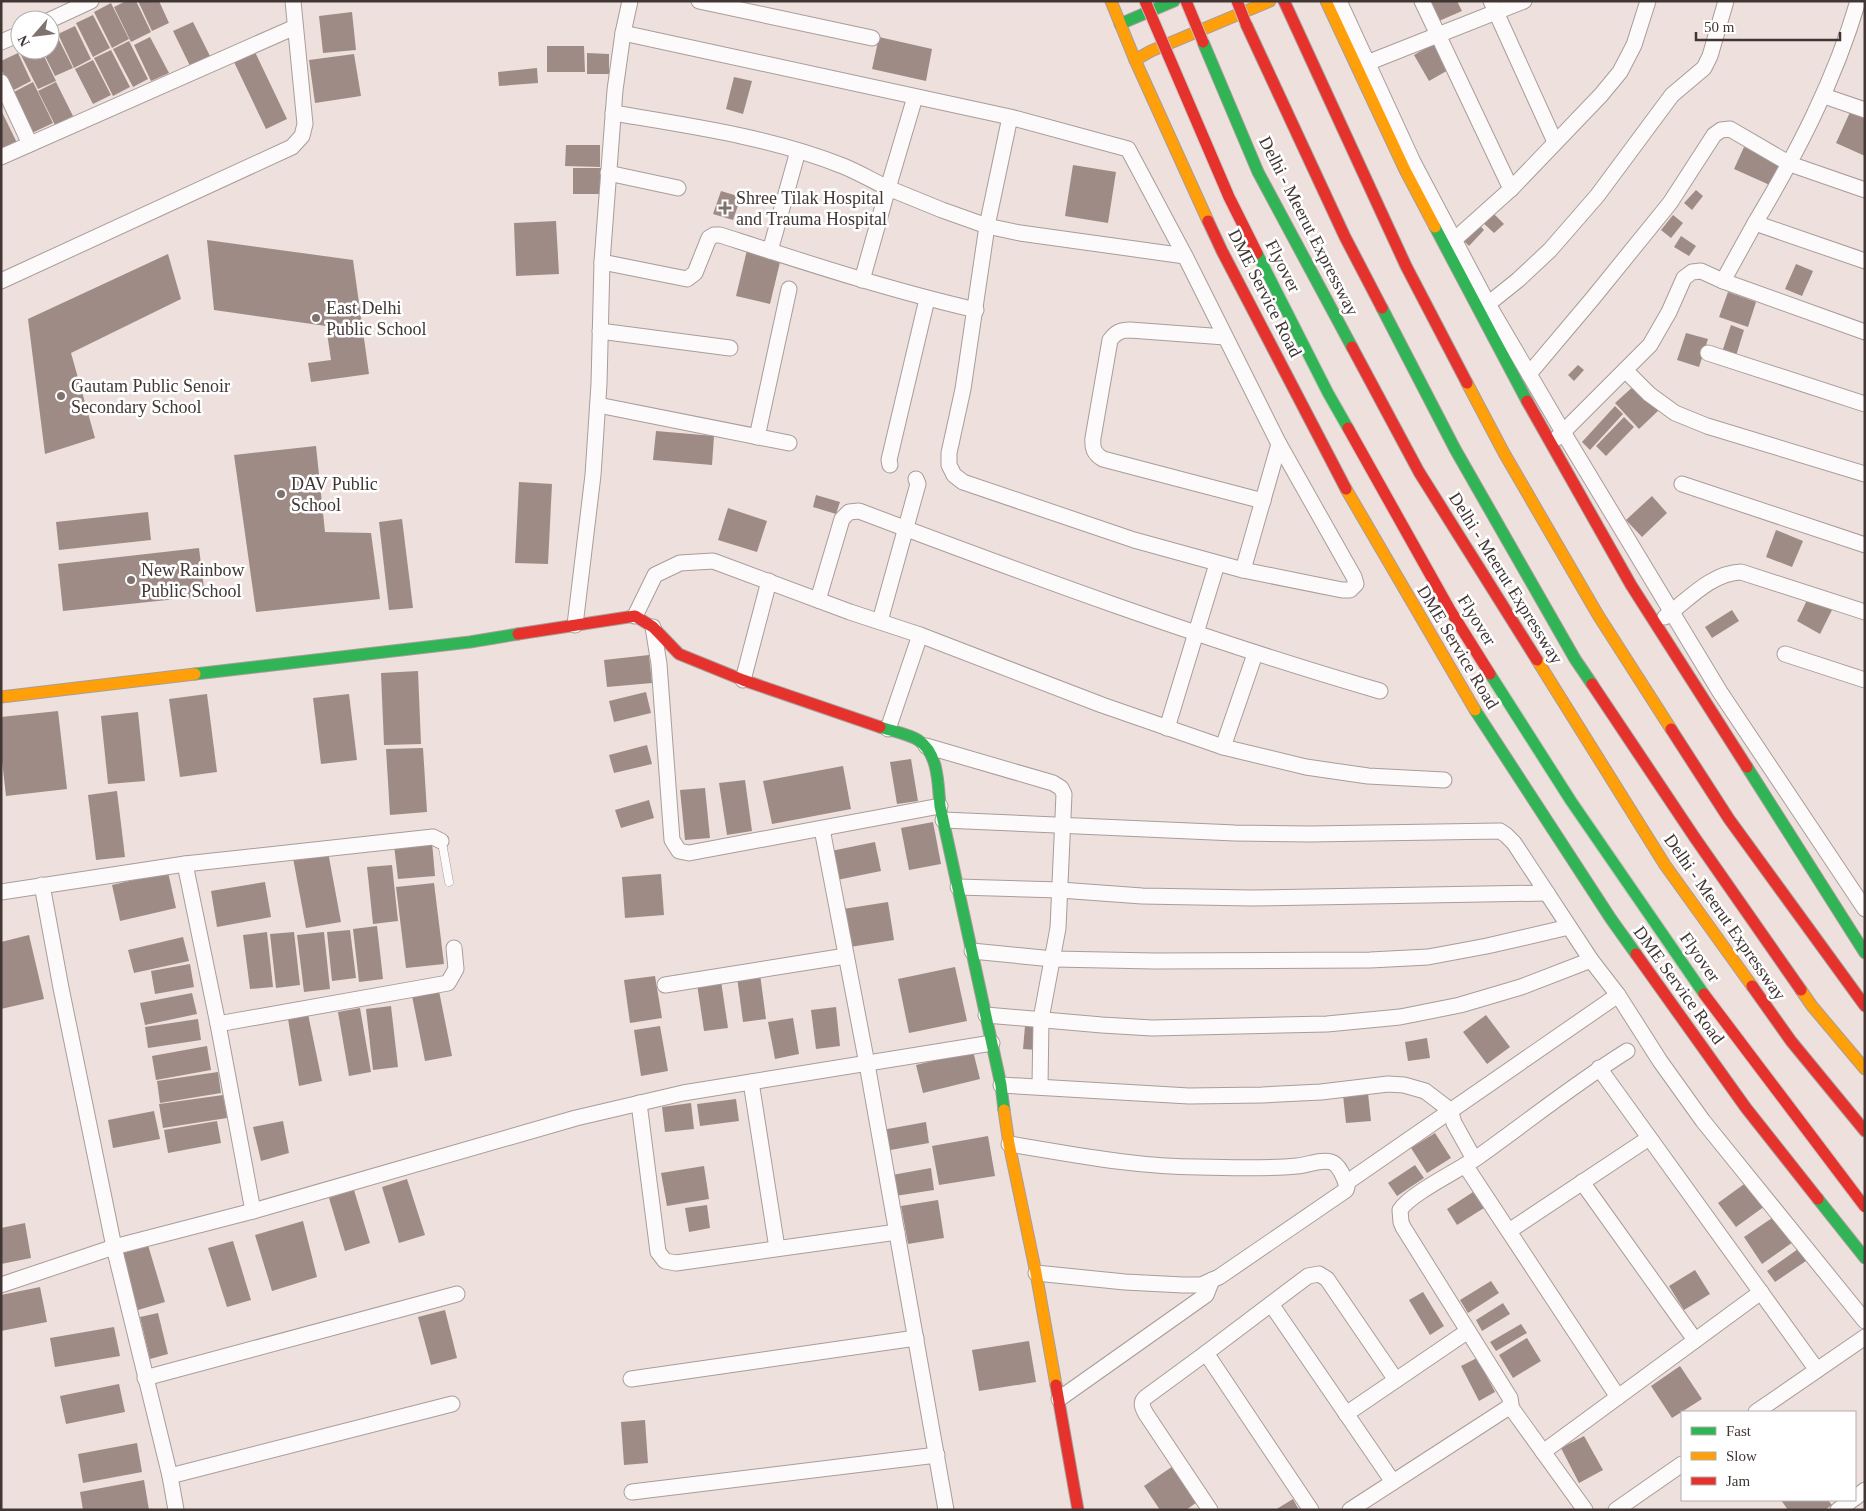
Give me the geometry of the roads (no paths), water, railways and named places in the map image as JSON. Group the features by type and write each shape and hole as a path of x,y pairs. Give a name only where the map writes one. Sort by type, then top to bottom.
{"main road":[{"name":"DME Service Road","path":"1111,1 1227,259 1357,510 1462,690 1611,919 1746,1108 1865,1258"},
{"name":"Flyover","path":"1145,1 1229,197 1328,392 1450,610 1571,801 1681,963 1865,1207"},
{"path":"1120,24 1174,1"},
{"name":"Delhi - Meerut Expressway","path":"1186,1 1258,172 1419,472 1665,865 1791,1041 1865,1131"},
{"name":"Delhi - Meerut Expressway","path":"1236,1 1354,255 1455,449 1575,659 1695,838 1812,1006 1865,1069"},
{"path":"1136,60 1151,51 1270,1"},
{"path":"1284,1 1406,266 1514,470 1598,615 1729,819 1865,1006"},
{"path":"1326,1 1405,170 1508,367 1631,585 1865,953"},
{"path":"1,697 470,642 635,616 653,627 680,654 743,680 918,740 926,746 935,763 942,813 1001,1084 1010,1144 1036,1274 1078,1510"}],"street":[{"path":"60,15 91,1"},
{"path":"1,282 292,147 302,136 305,124 293,1"},
{"path":"575,625 598,406 602,262 613,113 623,33 630,1"},
{"path":"699,1 872,38"},
{"path":"1339,1 1413,162 1488,304 1528,374 1720,692 1865,910"},
{"path":"1422,1 1511,189"},
{"path":"1367,63 1437,35 1493,7 1524,1"},
{"path":"1454,240 1511,189 1601,95 1620,72 1634,44 1648,1"},
{"path":"1488,304 1518,280 1550,250 1597,196 1672,95 1704,68 1710,56 1726,1"},
{"path":"1723,281 1790,164 1858,27 1858,1"},
{"path":"1493,7 1555,142"},
{"path":"1,157 295,27"},
{"path":"623,33 915,98 1010,117 1128,149 1185,256 1279,444 1354,577 1356,584 1350,590 1342,590 1217,564 1134,540 964,482 954,475 949,466 949,453 963,389 988,226 1010,117"},
{"path":"1,82 30,144"},
{"path":"1824,96 1865,110"},
{"path":"862,280 915,98"},
{"path":"613,113 739,136 798,151 844,166 888,188 988,226 1020,233 1185,256"},
{"path":"1528,374 1599,291 1670,203 1714,135 1721,130 1730,129 1790,164 1865,190"},
{"path":"770,251 798,151"},
{"path":"608,173 678,188"},
{"path":"1755,223 1865,261"},
{"path":"602,262 687,279 695,273 709,238 714,234 720,234 862,280 927,299 976,310"},
{"path":"1552,444 1650,344 1669,312 1684,278 1692,272 1701,271 1723,281 1865,332"},
{"path":"758,437 789,289"},
{"path":"890,465 889,460 927,299"},
{"path":"1225,337 1130,330 1122,330 1115,333 1110,340 1092,447 1096,455 1103,459 1263,501"},
{"path":"600,331 730,348"},
{"path":"1708,353 1865,404"},
{"path":"1625,370 1649,394 1675,413 1724,432 1865,474"},
{"path":"598,406 789,443"},
{"path":"1243,570 1279,444"},
{"path":"880,621 918,484 916,479"},
{"path":"1682,484 1865,545"},
{"path":"818,600 842,519 849,512 859,511 1098,600 1255,654 1380,691"},
{"path":"635,616 655,575 680,563 713,561 1223,747 1306,767 1368,776 1444,780"},
{"path":"1167,728 1217,564"},
{"path":"1656,624 1717,577 1729,572 1741,572 1865,612"},
{"path":"743,680 769,581"},
{"path":"653,627 659,664 672,840 679,851 689,853 822,829 942,813 1064,826 1291,834 1500,831 1514,843 1591,960 1618,995 1660,1061 1703,1121 1865,1321"},
{"path":"888,729 920,635"},
{"path":"1223,747 1255,654"},
{"path":"1785,654 1865,680"},
{"path":"926,746 1053,783 1061,788 1064,794 1058,928 1041,1019 1040,1087"},
{"path":"822,829 867,1064 946,1510"},
{"path":"1,892 185,864 433,837 441,841"},
{"path":"185,864 218,1024 253,1211"},
{"path":"42,885 114,1247 170,1476 176,1510"},
{"path":"958,887 1060,890 1142,896 1250,898 1547,893"},
{"path":"972,951 1053,958 1324,961 1418,957 1487,946 1569,927"},
{"path":"218,1024 448,983 456,969 454,948"},
{"path":"665,985 846,956"},
{"path":"986,1015 1152,1028 1327,1024 1400,1017 1460,1005 1521,987 1591,960"},
{"path":"1346,1183 1618,995"},
{"path":"1,1285 114,1247 253,1211 576,1118 684,1093 992,1043"},
{"path":"1586,1510 1510,1406 1510,1398 1403,1227 1400,1215 1403,1205 1410,1199 1470,1162 1599,1068 1627,1050"},
{"path":"1599,1068 1817,1370"},
{"path":"750,1082 777,1248"},
{"path":"1001,1084 1189,1096 1321,1092 1388,1084 1404,1085 1426,1092 1450,1110 1470,1162 1509,1231 1618,1397"},
{"path":"638,1103 658,1252 665,1261 676,1263 897,1232"},
{"path":"1509,1231 1649,1138"},
{"path":"1010,1144 1105,1160 1187,1167 1248,1168 1290,1166 1329,1161 1335,1163 1347,1186 1346,1190 1212,1280 1195,1286 1036,1274"},
{"path":"1582,1182 1695,1340"},
{"path":"1210,1510 1146,1414 1142,1400 1308,1276 1319,1274 1327,1278 1396,1380"},
{"path":"1059,1399 1206,1295 1212,1280"},
{"path":"1543,1452 1761,1292"},
{"path":"145,1378 457,1294"},
{"path":"1271,1304 1393,1482"},
{"path":"1346,1414 1468,1331"},
{"path":"1757,1411 1865,1337"},
{"path":"632,1379 916,1338"},
{"path":"1206,1353 1311,1510"},
{"path":"170,1476 452,1404"},
{"path":"1350,1510 1510,1406"},
{"path":"632,1492 937,1455"},
{"path":"1616,1510 1681,1465"},
{"path":"1838,1510 1850,1501"}],"lane":[{"path":"441,841 444,848 449,882"}],"place":[{"name":"Shree Tilak Hospital and Trauma Hospital","path":"725,208"},
{"name":"East Delhi Public School","path":"316,318"},
{"name":"Gautam Public Senoir Secondary School","path":"61,396"},
{"name":"DAV Public School","path":"281,494"},
{"name":"New Rainbow Public School","path":"131,580"}]}
